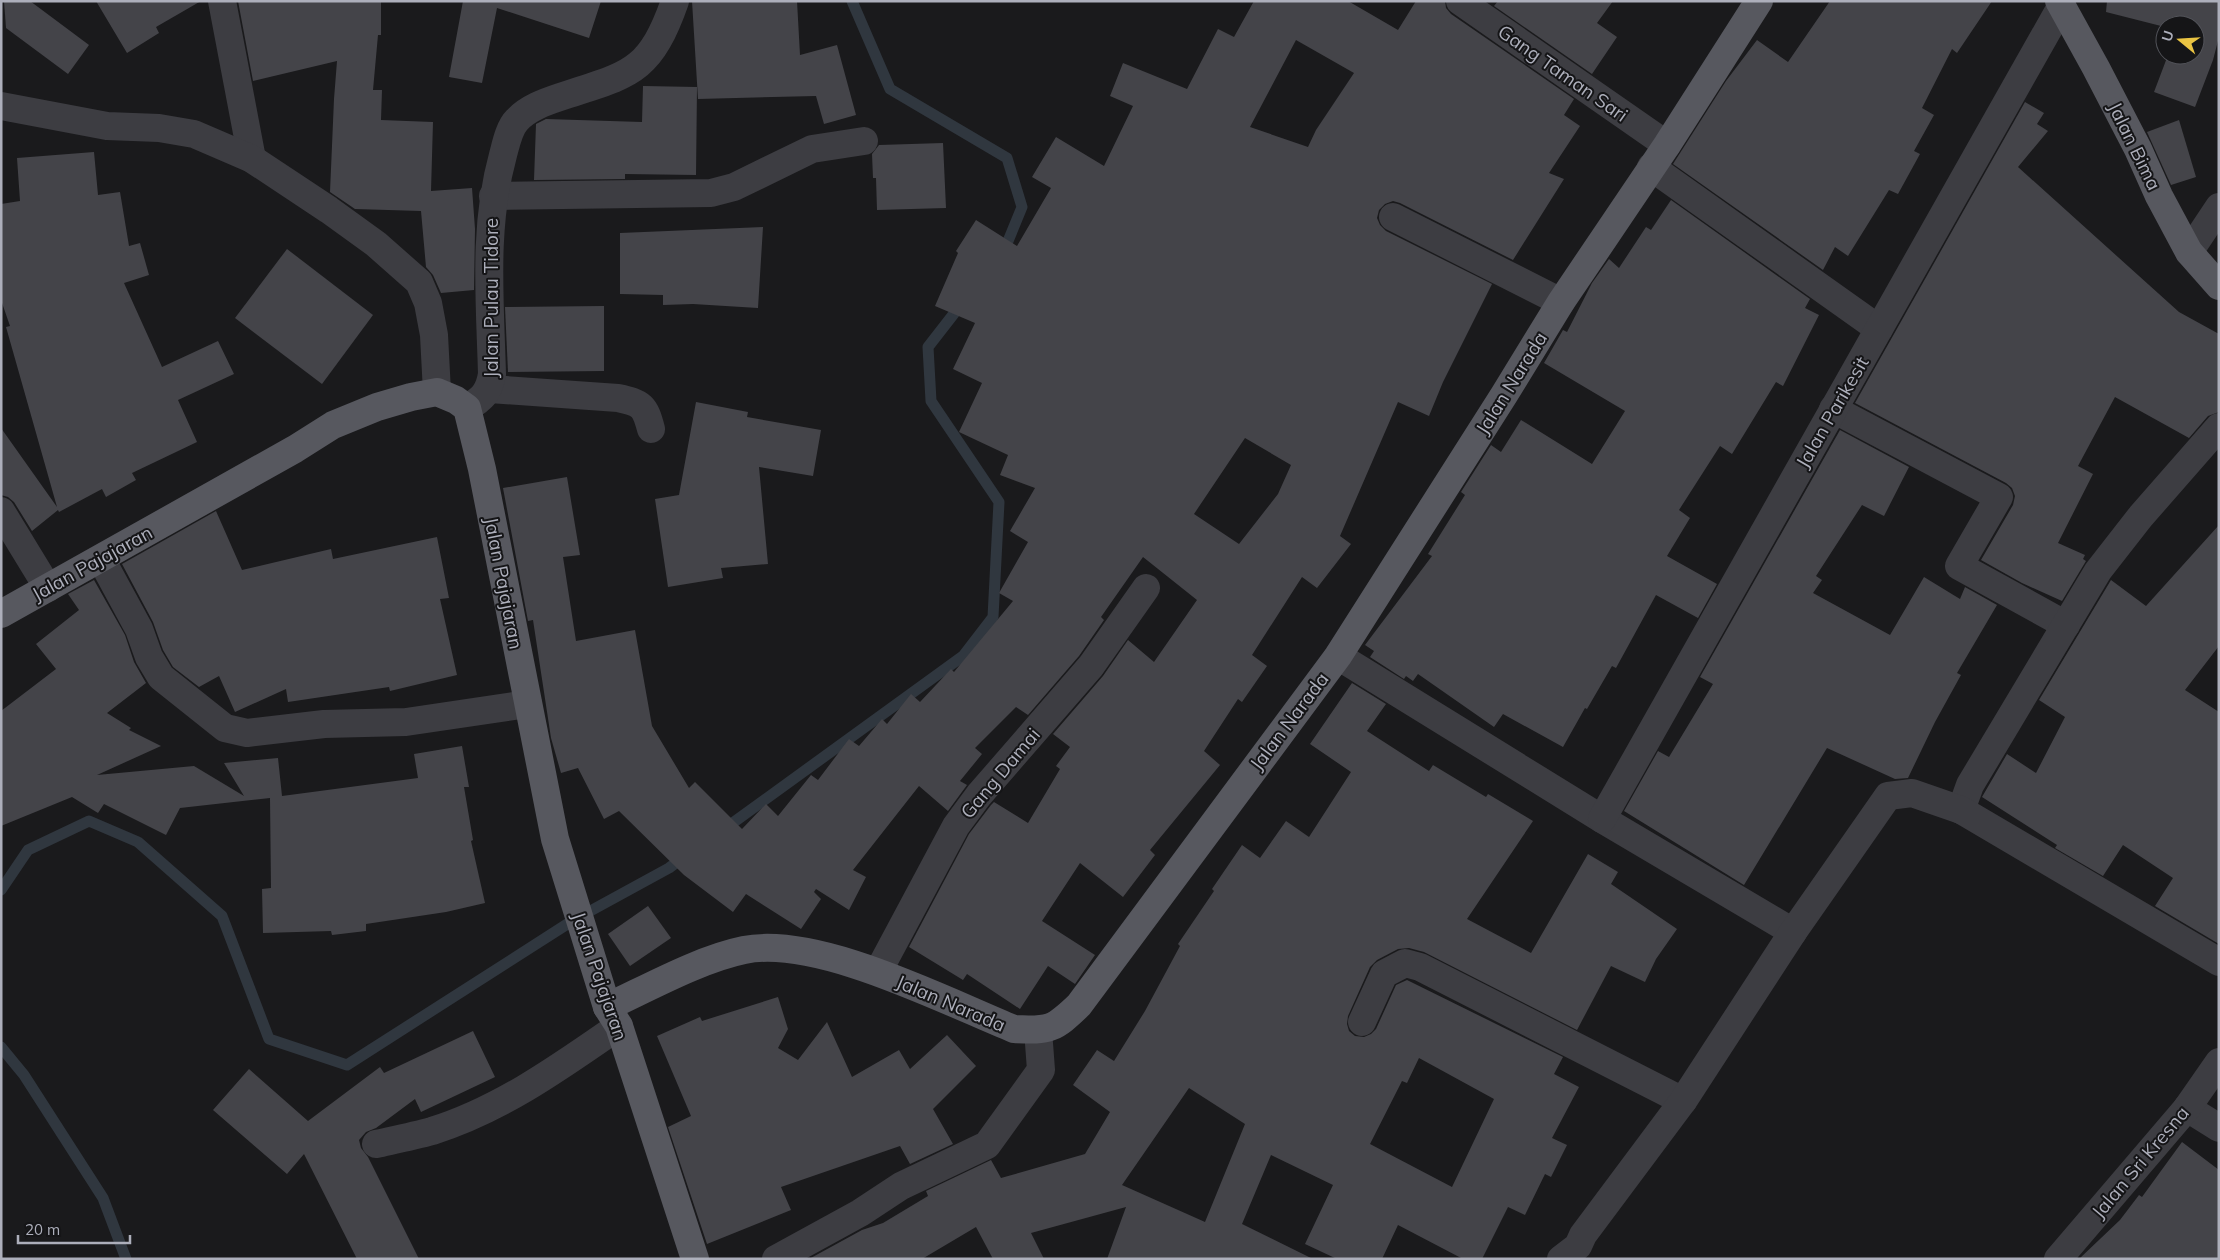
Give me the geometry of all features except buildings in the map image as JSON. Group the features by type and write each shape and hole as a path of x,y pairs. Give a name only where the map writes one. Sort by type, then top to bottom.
{"main road":[{"name":"Jalan Narada","path":"613,1016 694,967 744,950 783,948 826,957 878,972 1014,1029 1038,1030 1059,1024 1079,1005 1338,656 1561,302 1759,1"},
{"name":"Jalan Bima","path":"2061,3 2138,148 2159,196 2190,252 2219,286"},
{"path":"437,392 456,400 467,408"},
{"name":"Jalan Pajajaran","path":"1,614 333,426 376,407 410,397 437,392"},
{"name":"Jalan Pajajaran","path":"467,408 482,469 555,839 582,929 695,1259"}],"street":[{"path":"222,1 252,159"},
{"name":"Jalan Pulau Tidore","path":"467,408 482,399 490,388 492,374 488,254 492,196 507,139 516,121 529,110 554,99 616,78 636,68 652,52 666,27 675,1"},
{"name":"Gang Taman Sari","path":"1460,1 1666,145"},
{"name":"Jalan Parikesit","path":"1602,819 2061,3"},
{"path":"1,106 106,126 159,128 194,134 252,159 329,210 388,254 419,282 428,303 434,335 437,392"},
{"path":"492,196 711,194 734,187 812,149 864,141"},
{"path":"1651,167 1879,329"},
{"path":"2190,252 2219,207"},
{"path":"1393,217 1561,302"},
{"path":"490,388 618,398 635,402 646,410 651,428"},
{"path":"1833,409 1999,497 1959,566 2066,625"},
{"path":"1961,810 1970,785 2098,571 2141,516 2219,426"},
{"path":"1,511 48,588"},
{"path":"101,559 139,629 149,657 161,677 226,728 247,733 324,724 406,722 528,704"},
{"name":"Gang Damai","path":"878,972 956,826 979,795 1091,666 1146,588"},
{"path":"1338,656 1602,819 1793,932"},
{"path":"1576,1254 1583,1235 1683,1101 1793,932 1888,796 1912,793 1961,810 2219,962"},
{"path":"1362,1022 1384,974 1405,962 1420,966 1683,1101"},
{"path":"376,1144 432,1130 487,1108 549,1074 613,1016"},
{"path":"776,1259 860,1213 901,1186 987,1145 1040,1070 1038,1030"},
{"name":"Jalan Sri Kresna","path":"2058,1259 2187,1108 2219,1062"},
{"path":"2187,1108 2219,1128"}],"waterway":[{"path":"852,1 890,89 1007,158 1022,207 1006,246 1000,253"},
{"path":"723,830 963,656 993,617 999,502 931,401 928,347 963,302"},
{"path":"1,890 28,850 89,821 138,842 222,916 269,1039 347,1065 572,921 669,868 685,856"},
{"path":"1,1047 24,1075 103,1198 126,1259"}]}
